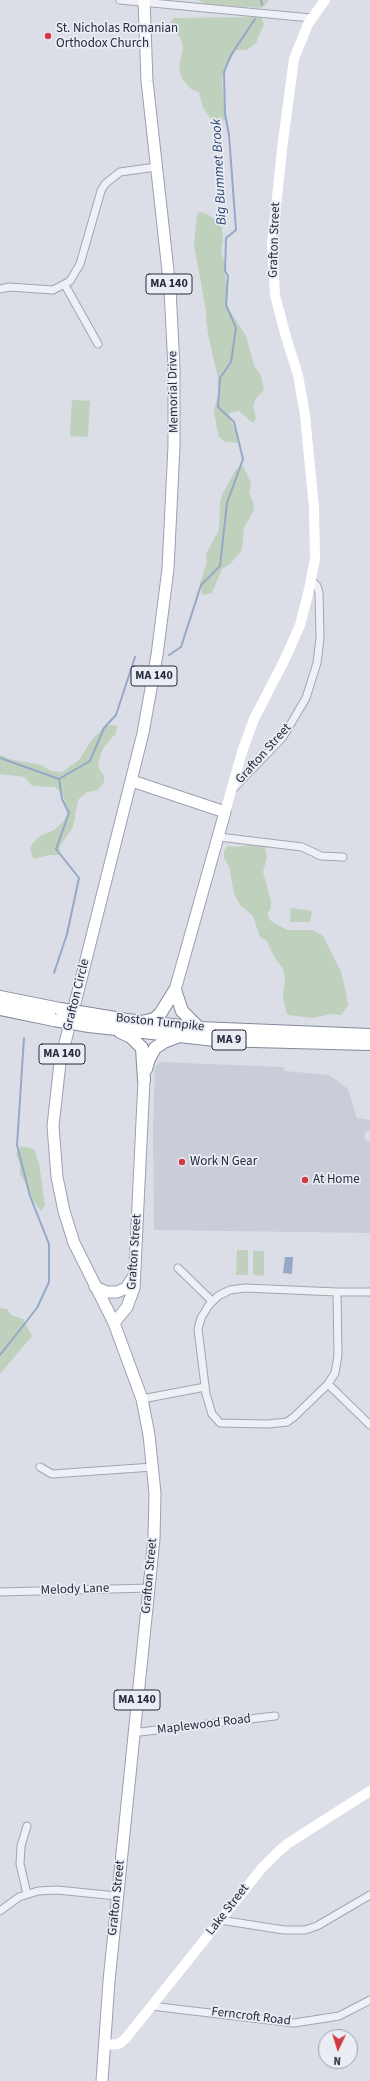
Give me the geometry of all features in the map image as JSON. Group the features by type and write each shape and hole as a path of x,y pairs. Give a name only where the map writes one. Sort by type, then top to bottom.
{"highway":[{"path":"142,1022 150,1021 159,1016 175,990"},
{"path":"175,990 182,1011 199,1028"},
{"name":"Boston Turnpike","path":"0,997 60,1008 118,1030 251,1041 370,1044"},
{"name":"Boston Turnpike","path":"0,1009 54,1020 142,1022 199,1028 370,1035"},
{"path":"118,1030 130,1037 142,1048 144,1080"},
{"path":"144,1080 149,1059 155,1048 165,1041 178,1036"}],"main road":[{"name":"Memorial Drive","path":"132,781 151,692 162,624 174,470 174,368 171,305 145,60 144,1"},
{"path":"132,781 225,812"},
{"name":"Grafton Circle","path":"114,1323 74,1243 64,1211 57,1177 53,1126 60,1063 132,781"},
{"name":"Grafton Street","path":"175,990 225,812"},
{"name":"Grafton Street","path":"102,2081 117,1896 149,1588 155,1513 153,1467 142,1399 114,1323 130,1300 134,1288 144,1080"},
{"path":"96,1287 107,1292 122,1291 129,1285 135,1274"}],"street":[{"path":"120,0 144,1 311,18"},
{"name":"Grafton Street","path":"225,812 254,719 296,635 311,580 315,559 315,529 307,437 298,375 275,295 272,261 277,188 290,77 296,50 311,18 325,0"},
{"path":"0,289 9,287 47,290 65,285 78,270 104,184 120,172 156,167"},
{"path":"65,285 98,344"},
{"name":"Grafton Street","path":"232,790 283,737 306,698 317,663 320,638 319,593 317,586 311,580"},
{"path":"219,837 302,847 321,856 343,857"},
{"path":"178,1268 212,1302"},
{"path":"337,1292 338,1354 335,1372 328,1384 292,1419 281,1423 225,1425 218,1422 211,1410 205,1388 198,1329 202,1314 212,1302 225,1292 239,1288 370,1292"},
{"path":"328,1384 370,1425"},
{"path":"142,1399 205,1388"},
{"path":"40,1467 52,1474 153,1467"},
{"name":"Melody Lane","path":"0,1592 149,1588"},
{"name":"Maplewood Road","path":"134,1731 140,1732 275,1716"},
{"name":"Lake Street","path":"105,2045 122,2043 262,1868 287,1844 370,1791"},
{"path":"27,1826 21,1846 20,1864 27,1894"},
{"path":"0,1910 12,1901 27,1894 56,1890 117,1896"},
{"path":"220,1920 284,1930 305,1930 317,1926 370,1895"},
{"name":"Ferncroft Road","path":"152,2006 294,2023 339,2016 370,2000"}],"shaded area":[{"path":"160,1062 283,1067 285,1071 329,1075 348,1089 357,1118 370,1120 370,1131 366,1131 364,1138 370,1143 370,1233 154,1230 153,1129 155,1067"}],"green space":[{"path":"198,0 268,0 268,2 262,8 205,4"},
{"path":"261,17 264,24 256,43 247,50 236,50 223,72 222,85 227,120 212,120 203,108 199,92 191,89 183,80 179,69 183,46 181,39 172,28 171,21 174,18"},
{"path":"199,212 205,213 219,222 222,228 223,241 221,252 225,263 224,271 228,286 227,306 246,336 254,365 261,376 264,390 256,398 253,406 256,418 253,423 239,411 229,413 230,419 236,431 238,443 225,442 219,437 217,430 214,411 218,395 218,378 209,339 206,310 194,245 197,215"},
{"path":"72,400 90,401 88,437 70,436"},
{"path":"243,466 251,483 249,493 254,504 253,512 244,528 242,550 231,563 222,569 212,593 202,595 200,583 207,562 206,554 219,530 220,503 222,495 236,469"},
{"path":"110,725 117,726 116,733 104,747 99,759 98,767 104,776 104,782 98,790 87,792 78,800 73,827 60,846 59,855 49,855 33,859 30,847 38,837 54,830 63,822 67,814 63,794 55,787 32,786 25,777 0,774 0,755 13,760 41,765 51,771 62,772 79,760 91,741 102,729"},
{"path":"260,843 265,847 267,857 263,872 271,901 271,908 267,914 271,921 287,930 312,930 323,936 341,972 346,992 348,1005 341,1015 331,1014 313,1018 288,1015 286,1012 283,996 285,981 283,969 273,955 267,941 260,937 253,916 241,906 234,894 229,866 224,858 224,850 228,846 237,847"},
{"path":"291,908 312,911 310,922 290,922"},
{"path":"21,1146 34,1149 39,1163 45,1205 41,1211 30,1196 28,1187 20,1174 20,1165 16,1154"},
{"path":"237,1250 248,1250 248,1275 236,1275"},
{"path":"253,1251 264,1251 264,1276 253,1275"},
{"path":"0,1308 7,1309 11,1315 23,1319 32,1336 0,1374"}],"water":[{"path":"285,1257 293,1257 292,1274 283,1273"}],"waterway":[{"name":"Big Bummet Brook","path":"261,0 262,5"},
{"name":"Big Bummet Brook","path":"169,655 181,647 201,585 220,566 227,503 243,459 234,422 218,407 220,378 231,362 236,328 226,305 228,276 225,271 226,238 236,230 229,135 225,114 224,72 231,55 255,19"},
{"name":"Big Bummet Brook","path":"54,973 67,934 79,878 56,849 69,813 62,799 59,779 90,761 104,728 116,715 135,657"},
{"path":"0,758 59,779"},
{"name":"Big Bummet Brook","path":"0,1355 37,1308 49,1282 49,1244 30,1196 17,1145 24,1038"}],"place":[{"name":"St. Nicholas Romanian Orthodox Church","path":"48,36"},
{"name":"Work N Gear","path":"182,1162"},
{"name":"At Home","path":"305,1180"}]}
